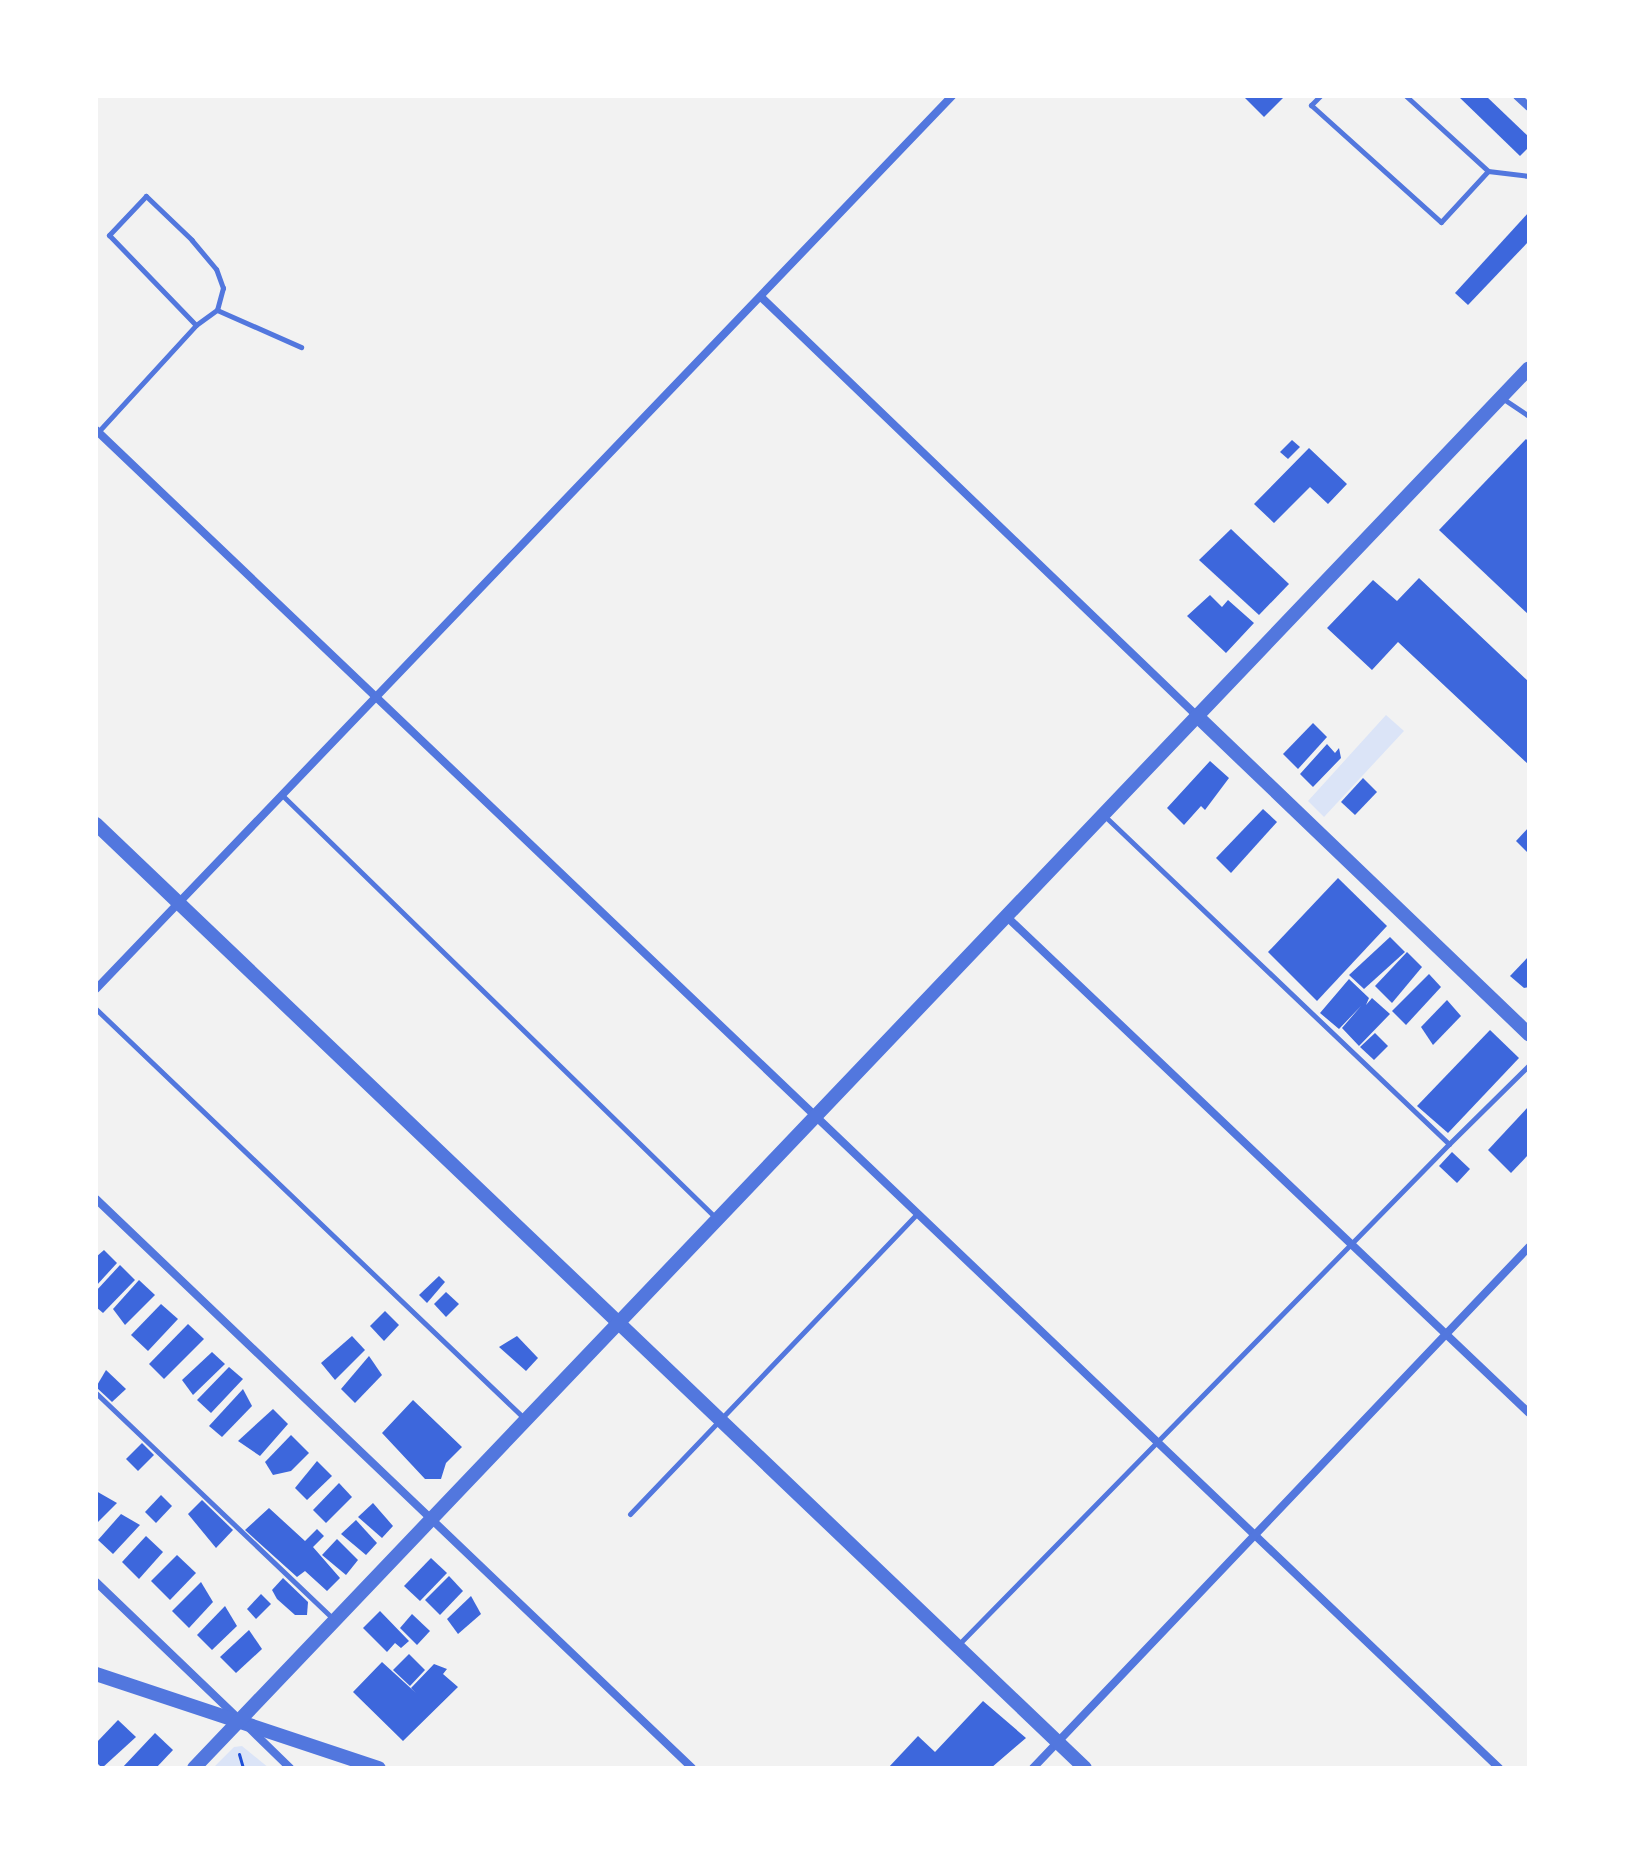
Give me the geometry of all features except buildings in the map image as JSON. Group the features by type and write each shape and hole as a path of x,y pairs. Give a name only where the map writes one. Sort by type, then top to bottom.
{"street":[{"path":"96,989 952,96"},
{"path":"1517,96 1529,107"},
{"path":"761,297 1529,1034"},
{"path":"194,1768 1529,368"},
{"path":"97,431 1499,1768"},
{"path":"96,824 1085,1768"},
{"path":"1006,916 1529,1413"},
{"path":"96,1199 692,1768"},
{"path":"1033,1768 1444,1332 1529,1247"},
{"path":"96,1582 290,1768"},
{"path":"96,1674 379,1768"}],"lane":[{"path":"1320,96 1311,105 1441,222 1488,171"},
{"path":"1406,96 1488,171 1529,176"},
{"path":"97,431 196,325 217,310 223,288 216,269 146,196 109,235 196,325"},
{"path":"217,310 301,347"},
{"path":"1501,397 1529,416"},
{"path":"283,796 717,1219"},
{"path":"1103,814 1449,1144"},
{"path":"96,1009 526,1420"},
{"path":"957,1646 1350,1243 1529,1065"},
{"path":"630,1514 917,1214"},
{"path":"96,1393 335,1620"}],"path":[{"path":"239,1754 243,1768"}],"shaded area":[{"path":"1386,715 1404,731 1324,817 1308,801"},
{"path":"242,1746 269,1768 213,1768 234,1747"}]}
